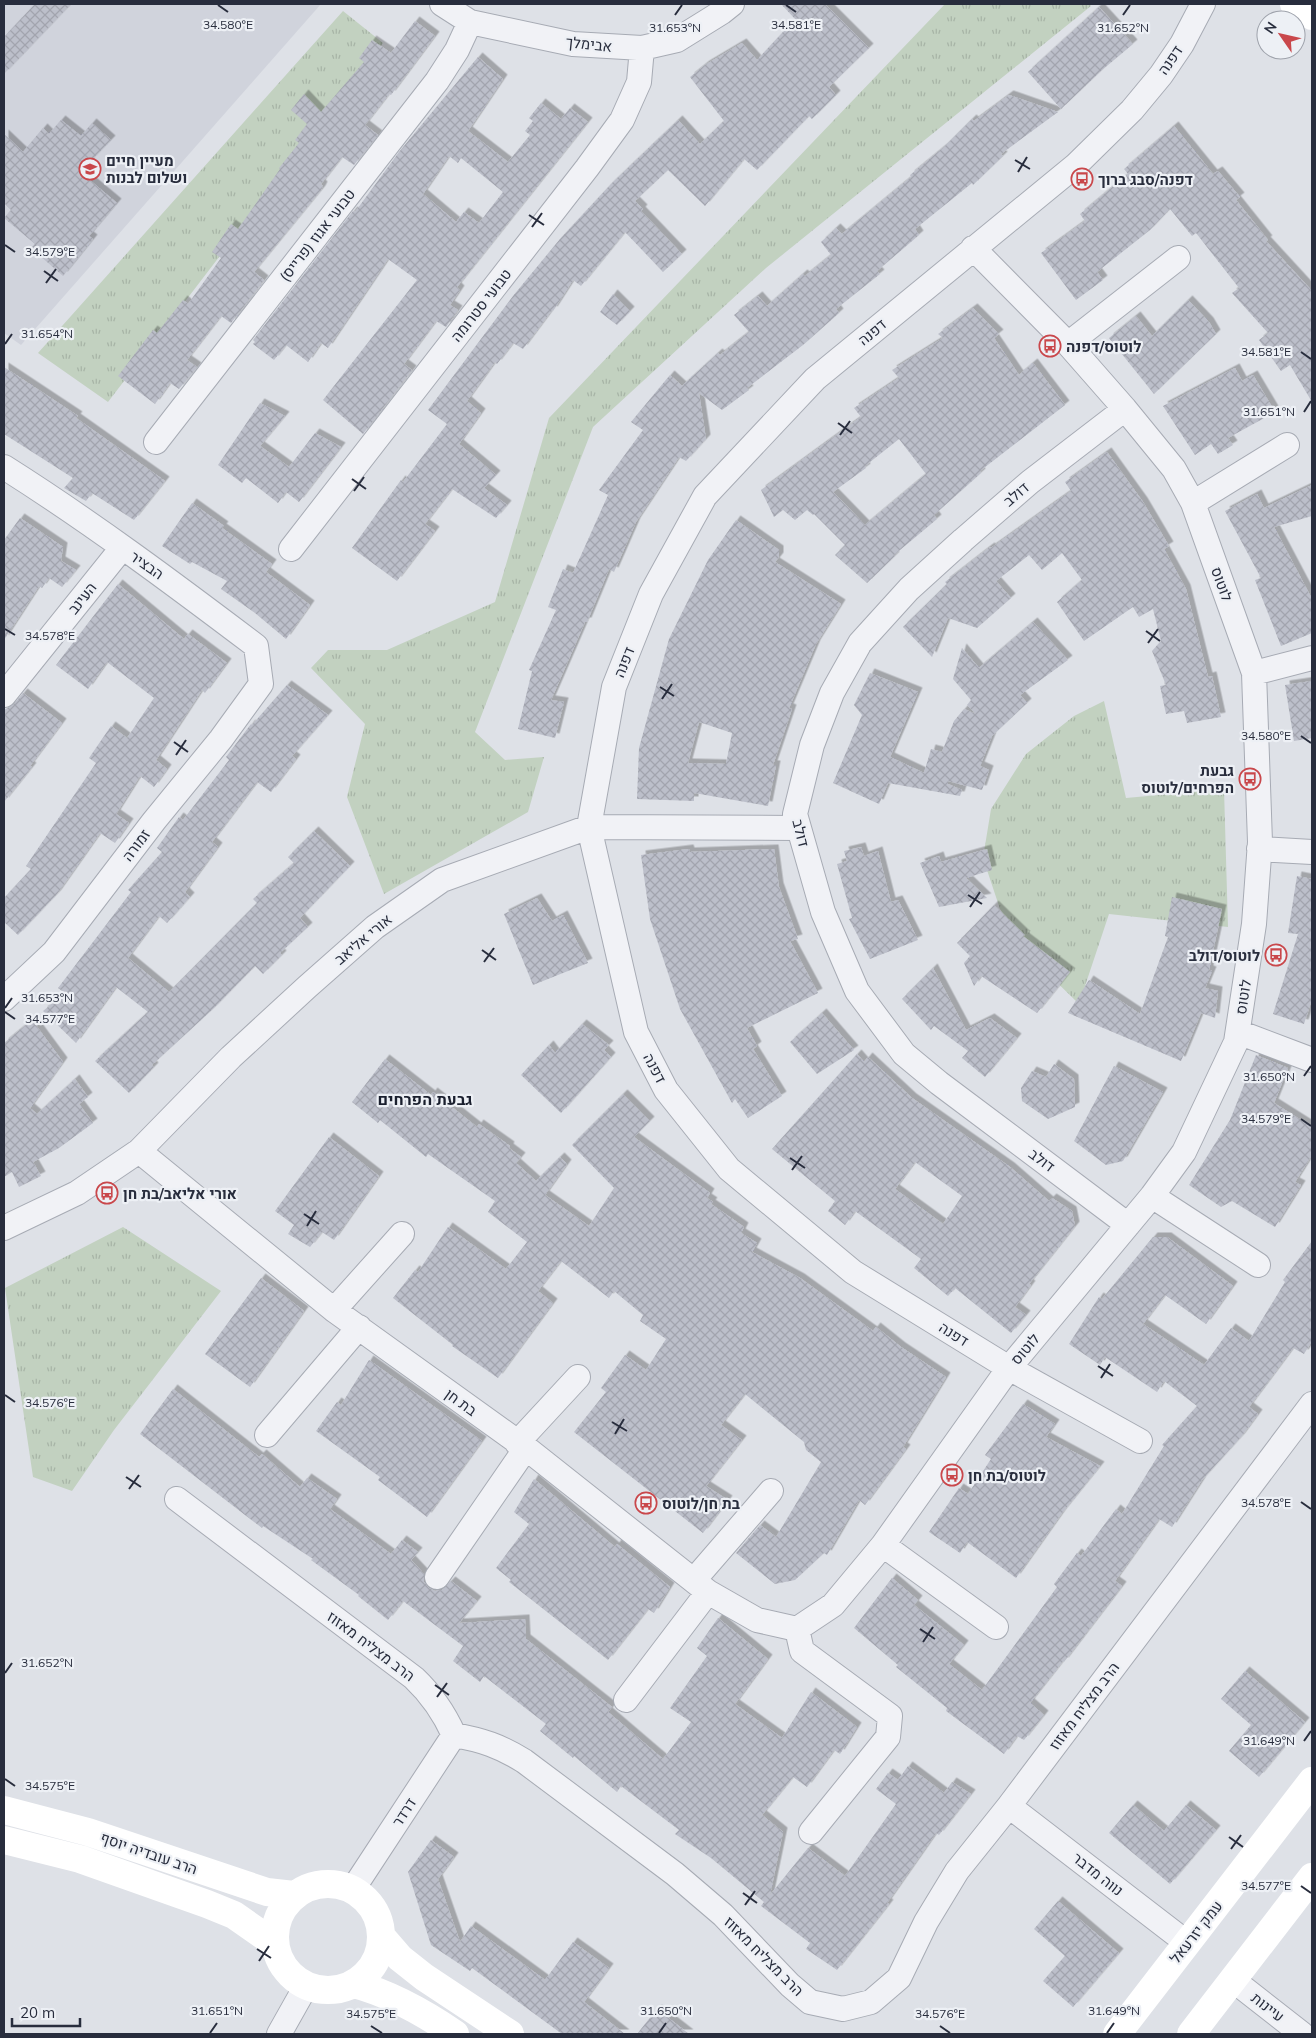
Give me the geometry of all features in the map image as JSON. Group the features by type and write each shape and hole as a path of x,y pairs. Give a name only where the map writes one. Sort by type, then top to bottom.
{"street":[{"name":"אבימלך","path":"442,4 470,22 574,44 642,48 677,40 732,4"},
{"name":"דפנה","path":"1140,1441 1010,1368 852,1272 729,1169 666,1090 636,1032 589,827 614,688 652,594 705,496 815,379 1076,165 1132,110 1161,76 1182,44 1203,4"},
{"path":"1294,4 1312,16"},
{"name":"טבועי אגוז (פרייס)","path":"156,442 437,81 457,50 470,22"},
{"name":"טבועי סטרומה","path":"291,549 587,168 622,120 639,82 642,48"},
{"name":"לוטוס","path":"797,1629 833,1605 883,1545 1010,1368 1152,1196 1184,1152 1236,1042 1254,924 1259,849 1254,673 1193,503 1174,469 1125,408 1068,344 973,248"},
{"path":"1068,344 1178,258"},
{"name":"דולב","path":"1125,408 1030,482 963,540 909,589 860,643 832,693 812,745 795,814 823,912 857,990 904,1054 938,1082 1128,1225"},
{"path":"1193,503 1287,445"},
{"name":"הבציר","path":"4,467 122,548 256,646 261,684"},
{"name":"העינב","path":"4,695 122,548"},
{"path":"1254,673 1312,658"},
{"name":"זמורה","path":"4,999 54,952 154,822 221,739 261,684"},
{"name":"אורי אליאב","path":"4,1228 77,1193 138,1152 231,1057 374,927 442,880 589,827 798,828"},
{"path":"1259,849 1312,852"},
{"path":"1238,1032 1312,1060"},
{"name":"בת חן","path":"138,1152 334,1310 522,1446 701,1586 757,1620 797,1629"},
{"path":"1152,1196 1258,1266"},
{"path":"334,1310 402,1234"},
{"path":"267,1435 359,1327"},
{"path":"437,1577 522,1446 578,1377"},
{"name":"הרב מצליח מאזוז","path":"176,1499 414,1678 430,1693 445,1716 454,1735 480,1739 503,1748 524,1761 675,1874 723,1915 790,1985 810,2002 843,2010 871,2002 899,1978 926,1922 957,1871 1009,1806 1312,1404"},
{"path":"626,1700 701,1586 771,1491"},
{"path":"883,1545 996,1627"},
{"path":"797,1629 802,1651 890,1716 888,1737 811,1832"},
{"name":"דרדר","path":"353,1889 454,1735"},
{"name":"עמק יזרעאל","path":"1117,2034 1312,1781"},
{"name":"נווה מדבר","path":"1009,1806 1188,1943"},
{"name":"הרב עובדיה יוסף","path":"4,1810 88,1832 243,1885 267,1892 294,1895"},
{"name":"הרב עובדיה יוסף","path":"4,1840 80,1860 207,1904 234,1915 274,1944"},
{"path":"1191,2034 1312,1877"},
{"path":"318,1884 346,1886 353,1889 370,1903 381,1927 382,1945 371,1970 354,1984 342,1989 324,1991 306,1986 288,1974 278,1958 274,1944 274,1928 281,1910 294,1895 318,1884"},
{"path":"381,1936 400,1958 424,1977 510,2034"},
{"name":"עיינות","path":"1232,1980 1302,2034"},
{"path":"354,1984 377,1990 400,2001 455,2034"},
{"path":"279,2034 306,1986"}],"shaded area":[{"name":"מעיין חיים ושלום לבנות","path":"4,4 321,4 21,345 4,333"}],"green space":[{"path":"945,4 1089,4 1091,6 766,268 593,427 475,732 505,760 544,757 528,812 384,894 347,797 365,724 311,668 328,650 387,650 495,602 549,418"},
{"path":"343,11 383,43 108,402 38,353"},
{"path":"1104,701 1126,798 1224,789 1228,927 1109,914 1079,1004 1037,963 1000,909 983,858 991,809 1026,754 1074,716"},
{"path":"123,1227 221,1291 114,1430 72,1491 33,1477 5,1288"}],"building":[{"path":"35,4 71,4 4,74 4,37"},
{"path":"781,4 825,4 869,48 829,87 836,95 812,119 809,116 757,170 744,159 705,206 668,170 635,201 643,209 641,211 682,254 663,272 625,232 581,286 573,280 553,311 523,349 513,343 497,364 495,362 467,401 481,413 459,444 496,475 484,488 507,505 496,518 452,489 425,524 435,531 397,581 352,548 401,480 403,482 447,424 428,410 513,296 560,239 611,184 678,120 700,144 724,121 690,77 705,65 742,43 757,60 795,19"},
{"path":"1099,7 1133,44 1061,109 1028,72"},
{"path":"415,21 435,36 391,95 389,94 365,125 378,135 354,165 342,157 321,184 323,186 321,190 254,272 264,280 231,323 221,316 187,360 197,367 179,389 170,383 155,404 118,376 153,330 157,333 183,300 188,304 221,258 212,252 231,224 238,229 279,168 299,143 295,140 307,124 291,110 304,94 321,112 364,62 359,58 372,40 391,53"},
{"path":"478,57 503,79 468,131 508,162 530,135 525,131 533,121 529,118 541,103 561,119 570,108 588,122 457,287 460,290 450,305 458,310 446,327 436,321 404,364 412,370 363,434 323,400 417,280 388,259 328,348 321,343 308,362 286,345 274,360 253,344 255,342 253,340 353,211 355,212 399,152","holes":["449,156 458,163 461,158 503,192 479,223 464,212 456,222 423,194"]},
{"path":"1009,95 1058,112 1001,154 1003,156 973,185 972,183 915,229 919,235 877,271 880,274 836,309 839,313 803,345 747,388 749,390 722,410 699,393 706,439 686,461 679,457 636,522 614,572 609,569 551,700 564,702 555,738 518,729 532,671 529,670 556,610 548,607 563,569 573,573 608,495 599,490 643,430 631,422 670,375 682,386 718,353 720,355 749,332 734,315 758,296 767,306 803,274 805,276 831,255 821,242 836,228 842,234 911,177 910,175 944,147 972,119 974,121"},
{"path":"61,120 81,136 92,123 111,140 80,172 117,203 89,236 93,239 63,276 31,248 35,244 4,218 11,210 4,203 4,134 23,152 43,128 49,134"},
{"path":"1174,126 1213,174 1218,171 1240,197 1236,200 1268,240 1266,241 1312,291 1312,402 1290,365 1281,371 1259,340 1268,333 1232,293 1239,288 1196,233 1192,236 1170,209 1150,230 1097,272 1103,280 1076,300 1041,253 1085,221 1080,214 1128,174 1124,169"},
{"path":"613,294 630,311 617,325 600,312"},
{"path":"1188,300 1209,322 1216,334 1154,394 1109,338 1136,316 1152,336"},
{"path":"973,308 999,334 994,338 1019,375 1033,363 1065,405 980,471 981,473 934,515 937,519 894,555 867,583 835,555 845,545 814,514 807,510 795,520 783,510 774,517 761,490 861,417 854,408 899,378 892,370 943,338 938,334","holes":["899,439 926,474 865,525 833,492 866,468 865,466"]},
{"path":"4,367 78,416 76,418 165,481 134,520 92,493 86,501 64,488 73,478 4,434"},
{"path":"1235,368 1242,381 1253,375 1275,412 1228,438 1233,445 1218,454 1211,444 1195,455 1163,406"},
{"path":"260,403 285,416 260,446 289,467 315,433 341,447 299,502 286,492 278,503 246,478 242,483 218,465"},
{"path":"1107,452 1143,502 1169,546 1164,549 1186,589 1208,677 1212,676 1221,717 1187,723 1184,711 1166,714 1160,686 1166,685 1152,651 1161,641 1153,609 1139,617 1133,607 1084,641 1057,602 1082,580 1062,553 1042,570 1029,555 996,581 1011,598 977,628 948,618 932,657 903,627 947,584 945,582 990,547 1071,491 1065,482"},
{"path":"1312,485 1312,516 1274,527 1312,599 1312,633 1281,646 1255,580 1261,578 1225,511 1257,494 1264,508"},
{"path":"192,503 224,526 222,528 272,564 266,572 310,605 286,639 255,613 221,589 227,581 192,562 190,564 162,546"},
{"path":"20,518 63,547 61,561 76,570 62,587 49,578 42,588 39,586 4,640 4,540"},
{"path":"736,520 779,550 779,557 775,562 841,604 816,644 789,708 792,709 773,765 776,765 768,806 694,793 694,801 637,799 639,748 669,639 708,560","holes":["699,722 732,733 726,764 688,763"]},
{"path":"118,584 184,639 188,634 227,663 205,693 202,690 156,760 167,769 154,787 140,776 116,814 129,823 115,843 100,833 57,894 18,935 4,922 4,898 31,869 26,866 96,763 89,758 111,726 127,738 154,698 107,662 88,689 56,665"},
{"path":"1033,622 1068,660 1020,695 1027,703 992,736 980,766 989,770 982,790 948,781 948,784 962,790 960,796 888,783 879,804 833,783 862,715 854,705 870,673 918,692 890,757 924,773 931,749 942,752 954,721 964,709 976,714 967,705 971,700 953,679 962,648 979,668"},
{"path":"1312,681 1312,738 1294,741 1285,685"},
{"path":"287,685 328,715 292,756 296,759 271,792 257,782 212,842 218,847 185,892 190,897 167,923 159,916 128,958 169,992 257,903 253,899 294,863 288,857 314,831 350,866 300,918 308,927 280,953 282,955 263,974 255,966 214,1008 152,1065 154,1067 129,1093 95,1061 148,1012 116,987 76,1043 43,1011 65,993 58,988 131,892 128,890 162,852 157,848 179,817 183,820 229,760 226,757 251,724"},
{"path":"23,693 62,723 30,766 32,767 4,802 4,710 14,704"},
{"path":"861,847 864,856 878,851 891,902 898,900 918,940 870,959 849,919 852,918 837,864 847,861 844,851"},
{"path":"689,849 690,852 774,849 779,887 798,939 790,941 818,993 747,1028 757,1046 753,1049 782,1096 748,1118 735,1099 732,1103 680,1009 650,919 641,855"},
{"path":"987,849 992,870 966,878 987,898 939,907 920,863 939,856 941,862"},
{"path":"1297,876 1312,879 1312,999 1304,1024 1273,1014 1298,934 1288,933"},
{"path":"1172,897 1222,909 1209,970 1212,971 1205,988 1218,991 1215,1018 1201,1013 1181,1061 1068,1013 1089,980 1140,1014 1168,937 1165,936"},
{"path":"537,898 552,921 563,915 588,963 533,985 504,914"},
{"path":"994,905 1025,935 1023,936 1070,972 1037,1013 981,976 974,986 964,963 970,956 957,943"},
{"path":"933,968 966,1030 990,1018 1017,1038 985,1077 962,1058 968,1051 934,1026 931,1030 902,999"},
{"path":"822,1013 854,1050 817,1074 790,1042"},
{"path":"32,1020 63,1062 30,1108 37,1114 75,1079 88,1097 79,1104 93,1123 59,1148 33,1162 41,1176 19,1187 12,1172 4,1177 4,1043"},
{"path":"582,1024 609,1045 604,1050 611,1057 561,1113 521,1075 549,1045 555,1053"},
{"path":"857,1054 864,1062 868,1057 912,1098 1010,1167 1049,1201 1052,1198 1072,1211 1075,1226 1029,1284 1031,1285 1015,1307 1026,1315 1011,1333 955,1288 948,1296 914,1268 921,1259 855,1211 845,1225 828,1211 835,1201 772,1149","holes":["915,1162 962,1196 943,1224 895,1189"]},
{"path":"1256,1055 1288,1068 1274,1103 1312,1127 1312,1155 1295,1182 1301,1185 1275,1227 1232,1201 1221,1207 1189,1185 1230,1120"},
{"path":"385,1059 431,1095 433,1092 477,1127 479,1124 510,1146 509,1148 521,1157 516,1163 536,1181 560,1157 567,1164 545,1195 589,1226 614,1188 572,1145 623,1094 650,1121 634,1137 710,1193 707,1198 713,1202 711,1204 744,1227 741,1233 757,1243 752,1252 800,1278 873,1331 876,1327 901,1347 946,1377 903,1447 906,1449 865,1505 859,1500 827,1555 824,1553 795,1580 775,1584 736,1553 760,1525 776,1537 821,1462 806,1450 804,1442 745,1394 721,1425 742,1440 706,1486 728,1500 703,1533 574,1432 606,1392 601,1388 625,1355 646,1370 666,1339 640,1321 643,1315 614,1291 609,1298 561,1261 538,1291 553,1303 498,1378 452,1346 393,1298 415,1270 418,1272 448,1227 506,1269 527,1242 488,1212 495,1201 428,1154 426,1157 380,1120 378,1123 352,1102"},
{"path":"1054,1064 1074,1079 1075,1107 1048,1119 1022,1101 1021,1088 1032,1071 1046,1077"},
{"path":"1114,1066 1163,1092 1123,1161 1106,1165 1074,1141"},
{"path":"329,1137 379,1176 334,1240 322,1232 310,1247 288,1234 294,1225 275,1211"},
{"path":"1153,1237 1167,1237 1233,1286 1206,1324 1165,1295 1143,1324 1204,1365 1231,1328 1249,1341 1285,1282 1283,1280 1312,1241 1312,1341 1304,1354 1293,1348 1249,1407 1258,1414 1241,1437 1202,1480 1172,1527 1159,1519 1115,1581 1122,1586 1030,1703 1044,1715 1024,1740 1017,1736 1004,1754 946,1711 947,1708 896,1667 898,1665 854,1628 892,1578 918,1600 914,1605 964,1645 949,1664 982,1690 1057,1587 1054,1584 1077,1553 1081,1556 1116,1509 1122,1514 1164,1446 1162,1445 1197,1406 1164,1381 1157,1392 1105,1357 1100,1365 1069,1344 1099,1297 1102,1299"},
{"path":"261,1278 304,1311 250,1387 205,1354"},
{"path":"369,1360 482,1441 427,1517 378,1480 380,1477 316,1431 337,1402 341,1405"},
{"path":"173,1389 259,1457 262,1454 300,1487 307,1478 337,1499 330,1509 391,1554 402,1540 418,1552 411,1560 424,1574 424,1582 429,1588 435,1591 442,1590 451,1581 477,1601 459,1623 525,1619 526,1639 612,1707 608,1712 663,1759 691,1722 670,1708 707,1656 697,1648 718,1618 768,1659 735,1704 782,1738 811,1692 857,1727 840,1754 834,1750 807,1787 793,1777 762,1815 783,1832 770,1895 808,1848 845,1876 896,1804 876,1789 888,1773 898,1780 908,1766 944,1793 952,1782 971,1794 939,1835 936,1833 887,1903 889,1904 837,1970 806,1949 810,1943 761,1906 764,1902 711,1858 675,1834 679,1830 621,1786 617,1792 574,1756 573,1758 540,1731 546,1724 484,1676 480,1682 453,1661 463,1646 403,1601 388,1620 359,1595 311,1560 313,1559 263,1526 262,1528 140,1434"},
{"path":"1023,1404 1055,1424 1046,1437 1100,1466 1062,1513 1016,1578 967,1542 960,1553 929,1532 959,1488 968,1494 991,1459 985,1455"},
{"path":"534,1479 615,1547 617,1544 670,1587 654,1613 648,1609 608,1660 509,1582 511,1580 496,1568 529,1524 514,1512"},
{"path":"1245,1671 1305,1722 1259,1777 1229,1751 1251,1725 1221,1699"},
{"path":"1133,1805 1164,1831 1186,1805 1216,1830 1170,1884 1109,1833"},
{"path":"431,1840 454,1857 438,1879 460,1942 471,1926 545,1980 573,1942 609,1968 584,2002 625,2034 562,2034 472,1968 470,1971 431,1945 408,1872"},
{"path":"1058,1901 1119,1953 1073,2007 1043,1981 1065,1956 1034,1929"},
{"path":"657,2009 689,2034 637,2034"}],"place":[{"name":"מעיין חיים ושלום לבנות","path":"90,169"},
{"name":"דפנה/סבג ברוך","path":"1082,179"},
{"name":"לוטוס/דפנה","path":"1050,346"},
{"name":"גבעת הפרחים/לוטוס","path":"1250,779"},
{"name":"לוטוס/דולב","path":"1276,955"},
{"name":"אורי אליאב/בת חן","path":"107,1193"},
{"name":"לוטוס/בת חן","path":"952,1475"},
{"name":"בת חן/לוטוס","path":"646,1503"}],"district":[{"name":"גבעת הפרחים","path":"425,1099"}]}
